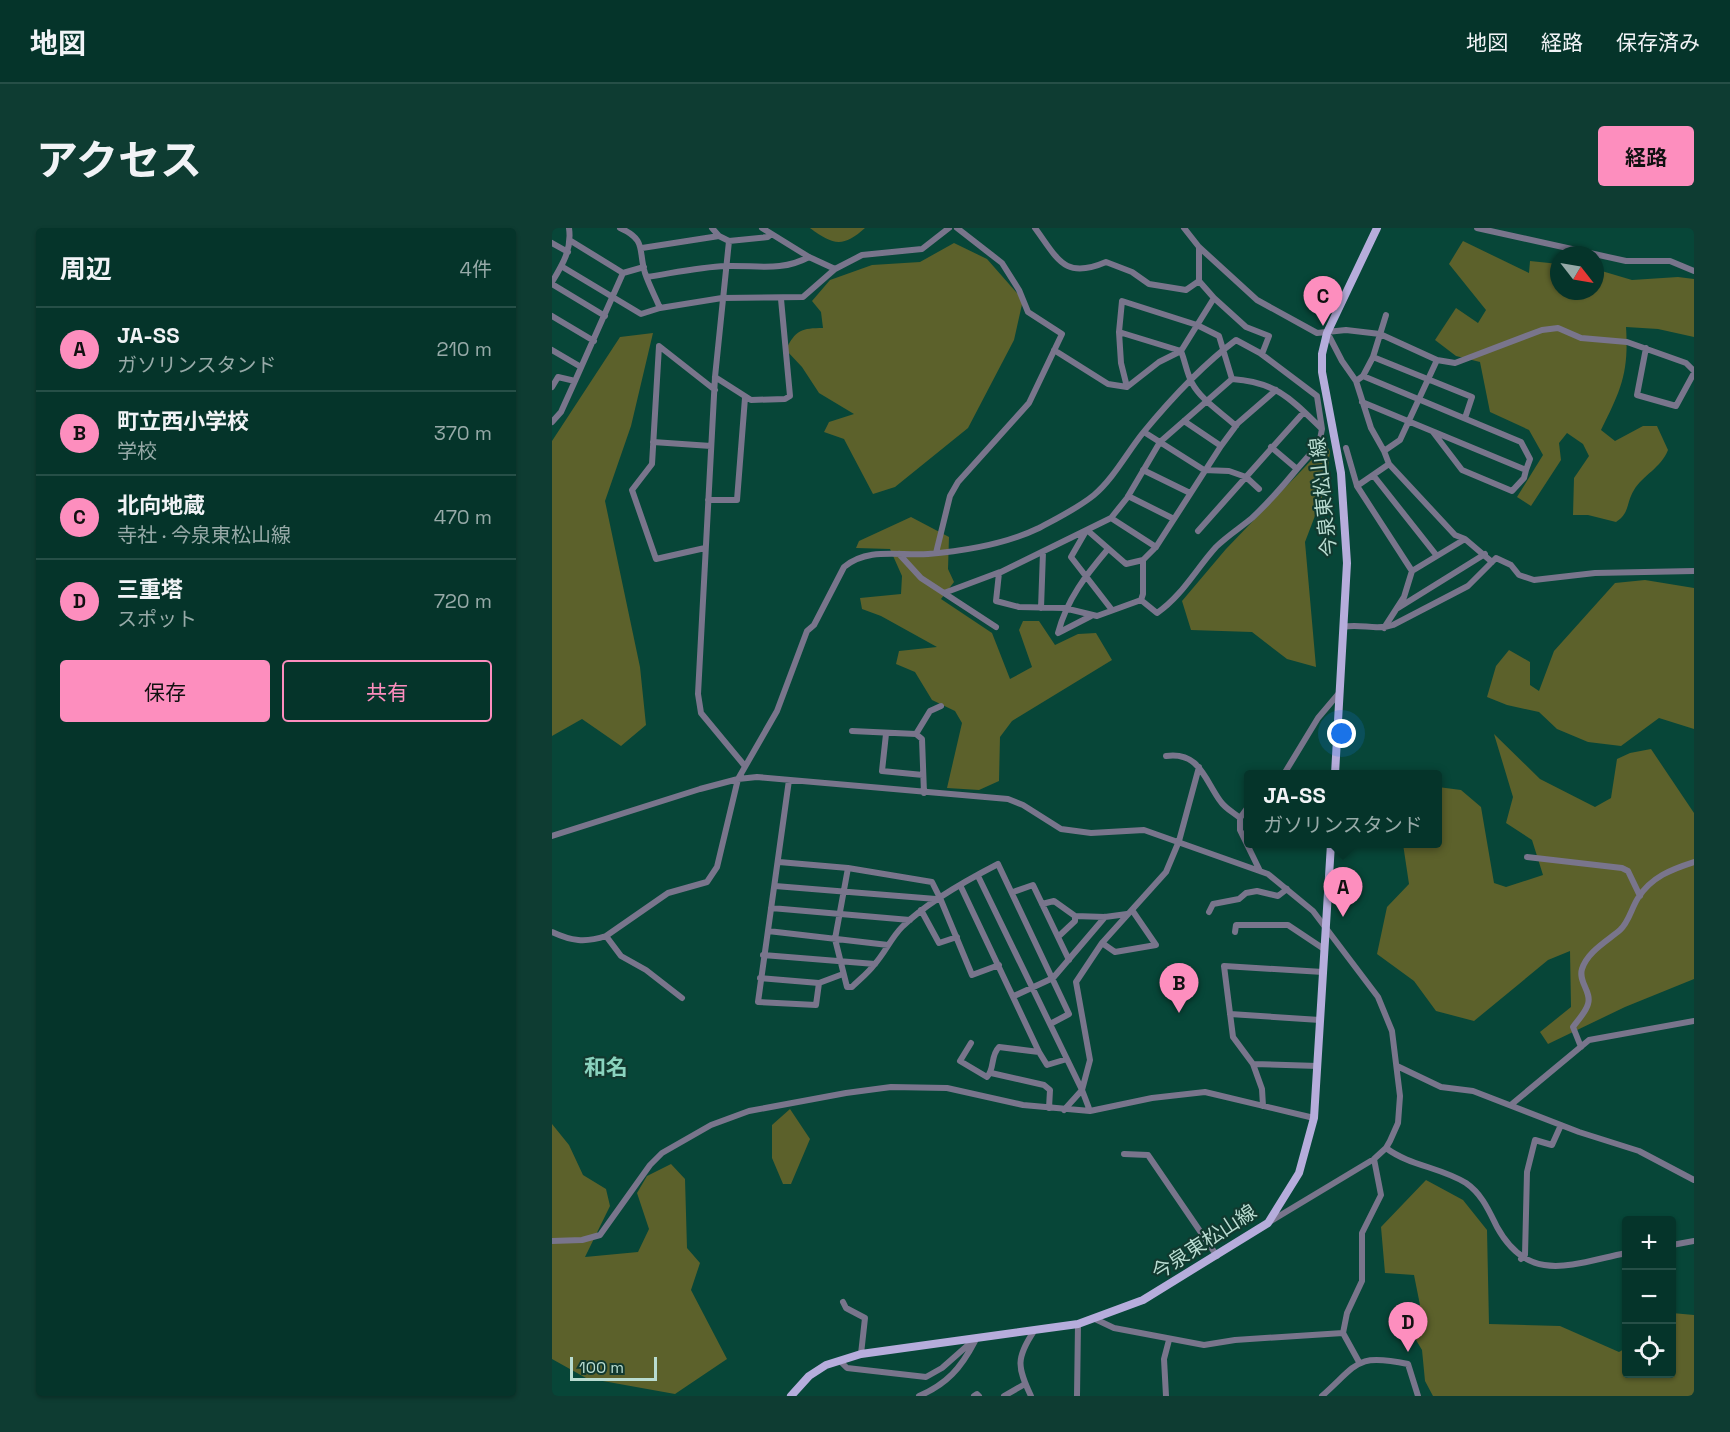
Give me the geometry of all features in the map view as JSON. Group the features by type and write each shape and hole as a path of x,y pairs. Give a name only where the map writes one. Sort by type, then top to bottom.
{"main road":[{"name":"今泉東松山線","path":"1335,770 1347,563 1341,473 1322,354 1327,333 1377,228"},
{"name":"今泉東松山線","path":"792,1396 809,1376 826,1365 861,1354 1034,1331 1095,1319 1143,1300 1268,1223 1299,1173 1314,1118 1331,848"}],"street":[{"path":"569,228 571,241 568,252 553,279 605,316"},
{"path":"620,228 635,231 642,248 646,277 660,308"},
{"path":"712,228 719,236 729,241 768,237 771,234"},
{"path":"762,228 809,257 835,269"},
{"path":"561,266 641,314 660,308 722,298 803,297 835,269 862,255 922,249 949,228"},
{"path":"936,553 950,496 958,482 1029,403 1062,334 1028,312 1019,290 1002,263 957,228"},
{"path":"1035,228 1064,264 1080,271 1106,262 1132,272 1149,284 1186,290 1199,281"},
{"path":"1184,228 1199,247 1257,300 1317,333 1346,330 1380,334 1437,360 1464,362 1552,328 1581,338 1627,342 1646,348 1686,363 1694,372 1676,406 1637,395 1646,348"},
{"path":"1477,228 1626,261 1670,261 1694,271"},
{"path":"642,248 719,236"},
{"path":"571,241 623,273 644,267"},
{"path":"729,241 715,377 699,705 701,712 744,765"},
{"path":"552,243 568,252"},
{"path":"1199,247 1199,281 1246,327 1269,336 1262,354"},
{"path":"646,277 726,266 775,269 793,266 809,257"},
{"path":"552,422 561,412 623,273"},
{"path":"1054,350 1108,384 1127,387 1159,362 1181,351 1214,298"},
{"path":"715,377 751,400 785,399 790,396 781,299"},
{"path":"1127,387 1121,363 1119,333 1122,301 1197,326 1219,336 1232,378"},
{"path":"1356,381 1363,376 1373,357 1386,315"},
{"path":"552,316 594,341"},
{"path":"1119,333 1181,351"},
{"path":"1327,333 1356,381 1371,428 1389,464 1455,535 1465,539 1492,562"},
{"path":"552,932 574,942 606,936 668,893 707,882 717,867 738,779 744,765 777,711 807,631 814,625 844,567 859,557 936,553 1000,541 1037,529 1072,510 1095,494 1144,432 1190,380 1236,340 1262,354 1317,396 1322,429 1319,444 1254,516 1219,544 1182,592 1166,607 1157,613 1141,600"},
{"path":"705,548 657,559 632,490 652,464 659,346 715,390"},
{"path":"552,350 581,367"},
{"path":"1181,351 1189,370 1190,380 1197,391 1236,426"},
{"path":"1373,357 1472,397 1465,418"},
{"path":"1384,451 1400,440 1437,360"},
{"path":"1363,376 1521,442 1530,459 1524,478 1512,490 1462,470 1433,432"},
{"path":"552,387 558,377 575,381"},
{"path":"944,593 1000,572 1111,518 1128,496 1160,442 1232,378 1256,380 1294,400 1322,429"},
{"path":"1087,530 1126,564 1143,560 1156,547 1204,470 1236,426 1276,390"},
{"path":"1317,396 1326,390"},
{"path":"708,500 737,500 745,398"},
{"path":"1362,402 1526,470"},
{"path":"1198,531 1270,447 1304,412"},
{"path":"1184,421 1221,446"},
{"path":"1144,432 1204,470 1229,471 1246,477 1259,489"},
{"path":"653,442 711,446"},
{"path":"1270,447 1297,469"},
{"path":"1346,448 1357,486 1412,571"},
{"path":"1357,486 1389,464"},
{"path":"1143,470 1190,493"},
{"path":"1373,475 1437,556"},
{"path":"1128,496 1174,519"},
{"path":"1111,518 1156,547"},
{"path":"1087,530 1071,557 1112,610"},
{"path":"1384,628 1404,597 1412,571 1465,539"},
{"path":"1108,549 1085,576 1064,608 1058,633 1091,616 1141,600"},
{"path":"1041,608 1043,552"},
{"path":"899,554 921,578 996,627"},
{"path":"1396,609 1485,555"},
{"path":"1343,627 1355,624 1384,628 1417,615 1468,586 1492,562 1500,559 1519,575 1534,579 1638,571 1694,571"},
{"path":"1141,600 1143,560"},
{"path":"1000,572 996,601 1019,607 1064,608 1091,616"},
{"path":"1286,770 1318,718 1341,692"},
{"path":"916,734 930,711 941,706"},
{"path":"852,731 916,734 922,739 924,793"},
{"path":"886,734 882,771 923,775"},
{"path":"1166,756 1186,757 1198,767 1222,804 1240,818"},
{"path":"1064,1110 1082,1090 1090,1060 1076,982 1102,943 1166,872 1179,841 1198,767"},
{"path":"552,836 738,779 789,780 1008,799 1023,804 1061,829 1076,832 1144,830 1260,871 1287,889 1313,911 1378,997 1392,1031 1400,1096 1398,1123 1386,1148 1374,1159 1268,1223"},
{"path":"789,780 758,1002 816,1005 819,984"},
{"path":"1244,812 1240,818 1240,830 1244,838"},
{"path":"1249,848 1260,871"},
{"path":"1527,857 1622,868 1628,871 1640,896"},
{"path":"779,861 848,868 932,882 972,975 999,965"},
{"path":"1581,1047 1573,1027 1588,1006 1589,997 1581,979 1582,969 1594,951 1626,924 1640,896 1667,870 1694,862"},
{"path":"848,868 835,939 845,983 852,987 921,910 998,864 1069,1014 1052,1023"},
{"path":"978,876 1052,1023 1090,1111"},
{"path":"1013,892 1033,885 1069,960"},
{"path":"775,886 940,898"},
{"path":"961,887 1047,1065 1067,1059"},
{"path":"1209,912 1213,904 1239,899 1246,892 1257,891 1278,896 1287,889"},
{"path":"1042,904 1054,901 1075,916 1105,917 1130,912"},
{"path":"771,908 910,920"},
{"path":"921,910 939,944 957,937"},
{"path":"1102,943 1115,952 1156,945 1130,912"},
{"path":"1059,936 1075,921 1075,916"},
{"path":"1014,996 1053,978 1105,917"},
{"path":"1235,932 1236,925 1288,925 1324,949"},
{"path":"768,931 888,945"},
{"path":"606,936 621,956 646,970 682,998"},
{"path":"764,954 841,963 875,964"},
{"path":"1263,1106 1262,1089 1253,1064 1233,1037 1224,966 1323,972"},
{"path":"760,978 819,984 843,974"},
{"path":"1230,1014 1320,1020"},
{"path":"1512,1104 1589,1040 1694,1021"},
{"path":"971,1043 960,1061 987,1077 991,1073 993,1053 999,1047 1039,1052"},
{"path":"1253,1064 1318,1066"},
{"path":"1397,1066 1441,1087 1473,1091 1512,1104 1561,1125 1638,1151 1694,1180"},
{"path":"991,1073 1044,1085 1050,1090 1049,1108"},
{"path":"552,1241 582,1240 600,1235 650,1165 662,1153 711,1125 749,1111 787,1102 891,1087 947,1089 1049,1108 1090,1111 1152,1098 1205,1092 1314,1118"},
{"path":"1521,1258 1525,1255 1527,1172 1535,1140 1552,1145 1561,1125"},
{"path":"1386,1148 1400,1159 1440,1170 1467,1184 1486,1203 1510,1249 1521,1258 1547,1266 1622,1254"},
{"path":"1124,1154 1148,1155 1217,1256"},
{"path":"1359,1362 1343,1333 1347,1313 1362,1281 1362,1233 1381,1195 1374,1159"},
{"path":"1676,1244 1694,1241"},
{"path":"843,1302 846,1308 865,1318 861,1354"},
{"path":"1095,1319 1114,1328 1204,1345 1235,1340 1343,1333"},
{"path":"1077,1396 1078,1324"},
{"path":"1030,1396 1019,1370 1021,1350 1034,1331"},
{"path":"840,1361 847,1368 926,1377 942,1368 976,1338"},
{"path":"919,1396 941,1385 961,1368 976,1338"},
{"path":"1166,1396 1164,1359 1169,1340"},
{"path":"1322,1396 1359,1362 1368,1358 1408,1364 1418,1396"},
{"path":"1004,1396 1025,1384"},
{"path":"974,1396 977,1394 979,1396"}],"green space":[{"path":"810,228 865,228 850,239 838,242 825,238"},
{"path":"1463,241 1529,273 1530,261 1550,263 1550,300 1604,300 1604,272 1632,280 1678,277 1694,279 1694,337 1658,329 1626,327 1625,369 1614,404 1601,430 1615,441 1643,426 1657,426 1668,450 1661,462 1638,485 1624,515 1616,522 1588,515 1573,515 1574,478 1589,456 1583,444 1567,433 1559,443 1561,460 1531,506 1517,497 1543,455 1529,430 1490,412 1480,362 1456,356 1435,340 1456,308 1478,323 1486,310 1449,264"},
{"path":"954,243 987,259 1023,300 1014,340 968,428 895,487 873,494 844,439 824,432 829,422 854,414 819,393 802,367 786,350 796,334 804,330 823,328 821,312 812,301 830,280 872,265 920,262"},
{"path":"653,333 631,426 605,501 640,667 646,725 621,746 582,719 552,736 552,441 620,337"},
{"path":"1326,445 1330,451 1326,487 1305,542 1316,667 1287,659 1252,632 1191,630 1182,601 1226,549"},
{"path":"911,517 949,537 948,569 954,582 941,599 992,633 1010,679 1032,667 1019,630 1023,621 1039,621 1055,645 1078,634 1096,633 1112,660 1012,721 1000,737 999,781 979,790 947,788 962,723 955,711 932,700 915,672 896,664 899,651 937,647 881,616 862,609 860,598 901,594 902,576 890,549 856,548 859,541"},
{"path":"1645,580 1694,588 1694,729 1659,718 1621,746 1588,742 1557,729 1539,712 1507,705 1487,697 1496,666 1509,650 1530,662 1530,685 1539,691 1554,651 1615,583"},
{"path":"1494,734 1540,779 1595,807 1611,798 1617,759 1630,753 1651,749 1694,813 1694,979 1625,1007 1548,1044 1540,1032 1571,1007 1570,951 1548,960 1474,1021 1436,1011 1414,981 1377,954 1387,907 1409,884 1404,848 1442,848 1442,788 1461,790 1481,807 1494,883 1506,887 1543,875 1532,840 1506,823 1513,797"},
{"path":"790,1109 810,1139 791,1184 783,1184 772,1158 772,1125"},
{"path":"552,1124 569,1145 583,1175 606,1189 610,1206 585,1257 638,1252 649,1229 637,1193 647,1176 671,1164 685,1179 687,1248 700,1263 691,1290 727,1359 675,1394 586,1378 552,1359"},
{"path":"1426,1180 1463,1200 1487,1230 1489,1324 1560,1326 1619,1352 1622,1350 1622,1378 1676,1378 1676,1313 1694,1315 1694,1396 1433,1396 1425,1381 1422,1350 1416,1340 1420,1305 1414,1275 1385,1273 1381,1227"}],"place":[{"name":"北向地蔵","path":"1323,326"},
{"name":"JA-SS","path":"1343,917"},
{"name":"町立西小学校","path":"1179,1013"},
{"name":"三重塔","path":"1408,1352"}],"district":[{"name":"和名","path":"606,1067"}]}
